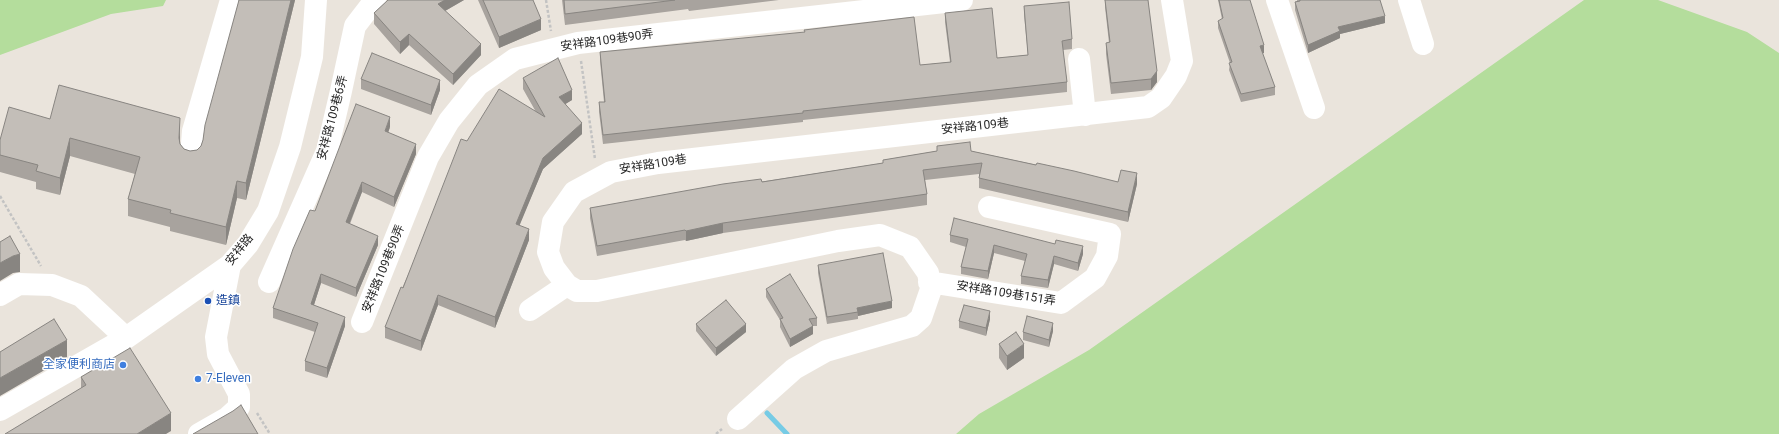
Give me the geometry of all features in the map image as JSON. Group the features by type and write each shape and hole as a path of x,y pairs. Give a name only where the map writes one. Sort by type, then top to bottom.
{"street":[{"path":"191,156 193,131 230,0"},
{"name":"安祥路","path":"0,410 126,338 230,265 248,244 268,211 290,147 312,57 316,0"},
{"name":"安祥路109巷6弄","path":"269,282 327,151 355,26 375,0"},
{"name":"安祥路109巷90弄","path":"362,322 428,157 449,121 478,85 515,59 578,43 962,0"},
{"name":"安祥路109巷","path":"567,285 554,268 548,252 553,222 574,192 611,172 658,163 1148,107 1161,98 1176,76 1182,61 1172,0"},
{"path":"1276,0 1314,108"},
{"path":"1409,0 1423,44"},
{"path":"1079,59 1085,115"},
{"name":"安祥路109巷151弄","path":"929,282 1061,302 1095,278 1107,256 1110,234 989,207"},
{"path":"530,310 567,285 577,291 597,290 838,240 880,235 910,247 928,273 931,289 921,318 912,326 826,351 794,369 738,419"},
{"path":"199,434 227,418 239,407 239,394 218,354 216,337 230,265"},
{"path":"0,295 19,284 52,285 81,296 126,338"}],"path":[{"path":"546,0 554,49"},
{"path":"578,43 598,179"},
{"path":"0,196 52,285"}],"green space":[{"path":"0,0 166,0 163,6 111,14 0,55"},
{"path":"1584,0 1658,0 1747,32 1779,53 1779,434 956,434 979,414 1089,350"}],"building":[{"path":"239,0 291,0 246,183 237,181 226,227 170,213 171,210 128,199 140,157 70,138 60,178 36,171 38,165 0,155 0,140 9,107 50,119 59,85 180,118 180,144 184,149 190,151 197,150 201,146 203,140 205,125"},
{"path":"388,0 445,0 438,4 481,44 453,74 409,34 400,42 374,13"},
{"path":"483,0 533,0 541,19 499,37"},
{"path":"564,0 675,0 565,14"},
{"path":"1105,0 1148,0 1157,71 1151,79 1111,83 1106,43 1110,42"},
{"path":"1219,0 1250,0 1264,45 1260,46 1275,87 1241,94 1229,63 1232,62 1218,21 1223,18"},
{"path":"1300,0 1380,0 1385,16 1338,27 1340,31 1308,45 1295,2"},
{"path":"1069,2 1072,39 1062,41 1067,82 603,135 599,102 605,102 600,52 805,32 804,30 914,17 920,65 951,62 945,13 992,8 997,58 1028,55 1024,6"},
{"path":"372,53 440,80 431,105 361,79"},
{"path":"558,58 572,90 559,97 582,123 543,158 516,224 529,229 495,317 438,295 421,341 385,327 401,287 403,288 461,139 467,141 499,89 545,117 523,78"},
{"path":"356,104 390,117 385,131 416,144 394,197 362,182 346,222 378,236 356,288 321,274 311,304 345,317 327,368 305,361 318,323 273,308 293,249 310,210 315,211"},
{"path":"970,142 971,151 1036,165 1037,163 1118,182 1121,170 1137,173 1128,212 979,178 982,163 923,170 927,194 723,223 686,231 597,246 590,208 723,184 761,179 762,182 883,163 883,160 937,151 937,146"},
{"path":"954,218 1055,244 1056,240 1083,246 1078,263 1054,256 1048,280 1021,276 1027,254 994,245 988,271 961,267 968,239 950,235"},
{"path":"10,236 20,254 0,263 0,242"},
{"path":"883,253 892,301 857,308 858,312 827,317 818,265"},
{"path":"790,274 817,318 809,319 813,326 790,339 780,319 783,318 766,289"},
{"path":"726,300 746,324 716,348 696,324"},
{"path":"964,305 990,311 986,328 959,321"},
{"path":"1027,316 1053,323 1049,340 1023,332"},
{"path":"54,319 67,340 0,378 0,352"},
{"path":"1016,332 1024,344 1007,356 999,344"},
{"path":"130,348 171,413 137,434 5,434 86,385 81,377"},
{"path":"241,405 258,434 193,434 233,411"}],"waterway":[{"path":"767,413 787,434"}],"place":[{"name":"造鎮","path":"208,301"},
{"name":"全家便利商店","path":"123,365"},
{"name":"7-Eleven","path":"198,379"}]}
